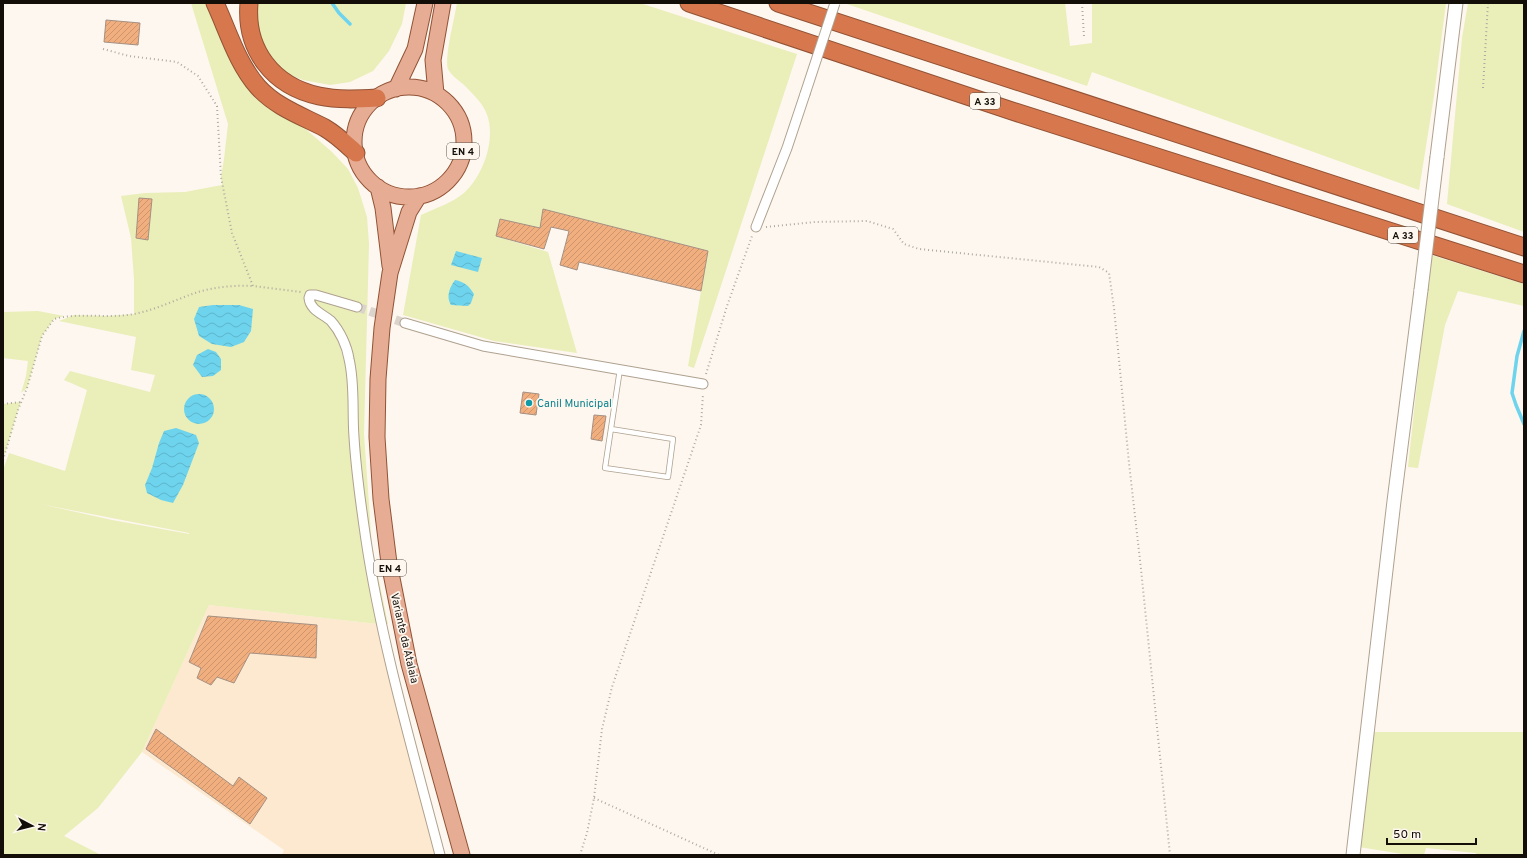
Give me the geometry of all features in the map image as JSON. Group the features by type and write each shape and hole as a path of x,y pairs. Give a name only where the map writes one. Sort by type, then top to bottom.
{"highway":[{"path":"215,3 242,65 258,87 286,109 333,134 356,153"},
{"path":"249,3 248,14 251,37 261,59 277,77 296,89 319,96 348,99 377,98"},
{"name":"A 33","path":"689,3 1035,118 1524,274"},
{"name":"A 33","path":"778,3 1524,247"},
{"path":"787,3 808,13"}],"main road":[{"path":"396,89 415,49 425,3"},
{"path":"436,94 433,60 443,3"},
{"path":"1353,855 1400,449 1456,3"},
{"name":"Variante da Atalaia","path":"416,87 436,94 452,107 462,125 464,146 462,156 454,175 447,182 429,193 419,196 398,196 378,187 364,172 356,153 355,138 358,122 369,105 377,98 396,89 416,87"},
{"name":"Variante da Atalaia","path":"378,187 383,208 390,273"},
{"name":"Variante da Atalaia","path":"419,196 409,212 390,273 382,328 378,386 378,452 381,499 389,563 409,664 462,855"}],"street":[{"path":"756,227 787,148 835,3"},
{"path":"357,307 316,295 310,296 309,301 312,307 331,322 337,329 342,337 349,357 351,369 354,438 366,540 380,624 440,855"},
{"path":"405,323 483,346 703,384"}],"lane":[{"path":"611,430 673,439 668,477 605,468 620,370"}],"path":[{"path":"1082,3 1084,37"},
{"path":"1483,88 1488,3"},
{"path":"103,49 129,56 177,62 198,76 217,106 221,177 232,233 253,286"},
{"path":"580,855 587,833 594,798 602,729 612,687 701,425 703,384 727,306 756,227 814,222 867,222 893,229 904,244 919,249 1099,267 1109,273 1128,463 1145,600 1170,855"},
{"path":"3,460 42,336 54,319 74,315 108,316 134,314 198,293 238,285 298,291 310,296"},
{"path":"3,404 21,402"},
{"path":"594,798 719,855"}],"shaded area":[{"path":"209,605 377,624 437,855 282,855 284,850 142,752"}],"green space":[{"path":"191,3 209,3 227,50 300,124 332,152 348,169 358,188 367,217 369,244 364,434 372,547 388,624 209,605 142,752 98,808 64,836 101,855 3,855 3,470 9,453 65,471 87,390 64,380 70,371 150,392 155,375 131,370 136,337 59,321 74,315 108,316 134,314 134,279 131,238 121,196 145,193 185,192 222,185 221,177 228,124","holes":["40,504 189,533 112,520"]},
{"path":"256,3 406,3 402,24 389,51 373,71 350,82 330,85 303,80 288,74 264,53 254,28"},
{"path":"457,3 640,3 797,54 694,368 688,366 708,251 544,209 540,228 500,219 496,236 548,252 577,353 494,341 403,315 421,215 449,203 464,193 483,166 489,144 489,122 484,108 476,97 448,69 447,56"},
{"path":"844,3 1065,3 1070,46 1092,43 1092,3 1446,3 1434,96 1419,190 1092,72 1087,86"},
{"path":"1468,3 1524,3 1524,232 1447,204 1462,38"},
{"path":"1431,255 1524,284 1524,306 1458,291 1445,325 1418,468 1408,467"},
{"path":"38,311 64,316 54,319 42,336 27,388 21,393 26,376 28,361 3,358 3,312"},
{"path":"21,402 18,410 3,460 3,404"},
{"path":"1374,732 1524,732 1524,855 1476,855 1476,853 1426,848 1424,855 1409,855 1359,847"}],"water":[{"path":"456,251 482,258 478,272 451,265"},
{"path":"455,280 466,285 474,294 471,303 468,306 451,305 449,302 449,292"},
{"path":"213,305 239,305 253,309 251,331 244,342 231,347 212,344 199,336 194,319 199,307"},
{"path":"208,349 216,352 221,359 221,370 213,376 202,377 193,365 197,355"},
{"path":"199,394 210,398 214,409 210,420 199,424 188,420 184,409 188,398"},
{"path":"176,428 196,435 199,443 183,485 173,503 161,500 147,493 145,485 164,431"}],"building":[{"path":"106,20 140,23 138,45 104,42"},
{"path":"139,198 152,199 148,240 136,238"},
{"path":"543,209 708,251 701,291 579,262 577,270 560,265 569,231 551,227 544,249 496,236 500,219 540,228"},
{"name":"Canil Municipal","path":"523,392 539,394 536,415 520,413"},
{"path":"594,415 606,416 602,441 591,439"},
{"path":"208,616 317,625 316,658 250,653 234,683 217,677 211,685 197,678 201,668 189,662"},
{"path":"156,729 233,786 239,777 267,798 250,824 146,749"}],"waterway":[{"path":"332,3 350,24"},
{"path":"1524,331 1517,356 1512,393 1524,424"}],"tunnel":[{"path":"357,307 405,323"}],"place":[{"name":"Canil Municipal","path":"529,403"}]}
